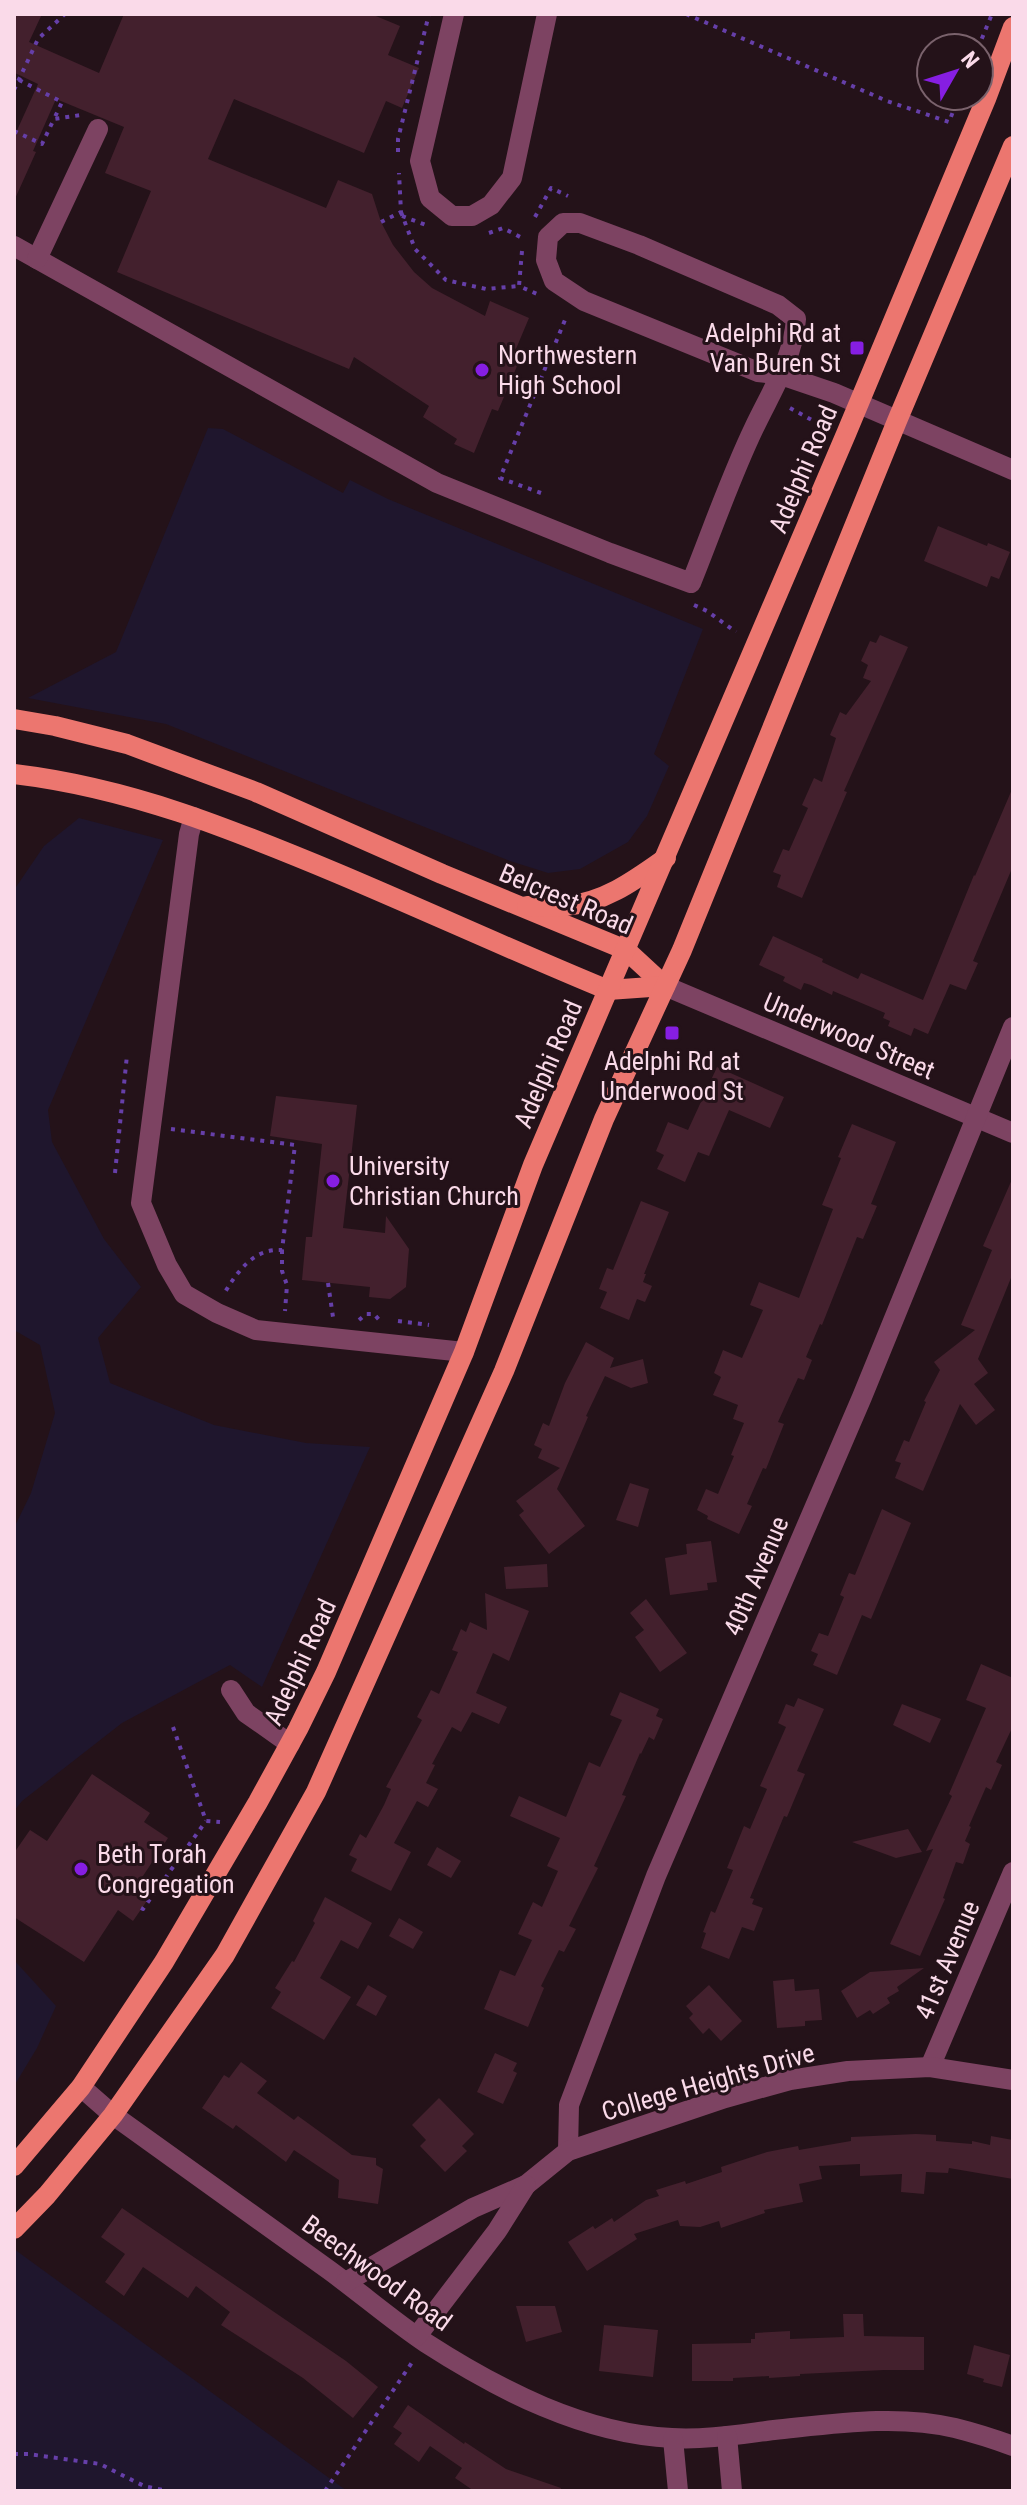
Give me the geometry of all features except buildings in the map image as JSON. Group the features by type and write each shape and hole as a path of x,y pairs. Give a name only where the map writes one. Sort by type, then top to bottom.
{"main road":[{"name":"Adelphi Road","path":"14,2166 81,2087 164,1962 290,1744 345,1629 464,1352 533,1165 858,405 1013,27"},
{"path":"14,2229 47,2195 113,2115 225,1955 316,1792 504,1371 604,1119 682,950 897,421 1013,146"},
{"name":"Belcrest Road","path":"14,719 127,744 256,792 626,950 665,986"},
{"path":"14,774 56,779 128,795 194,817 279,849 608,990 665,986"},
{"path":"517,906 567,906 602,897 623,889 666,858"}],"street":[{"path":"454,14 420,161 430,198 452,216 472,216 491,205 512,178 547,14"},
{"path":"37,259 95,124"},
{"path":"14,246 437,483 691,583 753,428 781,375 795,335 796,319 778,305 639,245 580,223 563,223 548,237 546,260 554,281 584,301 758,372 781,375 834,393 1013,470"},
{"path":"194,817 189,834 141,1203 167,1265 184,1294 256,1330 332,1329 349,1339 464,1352"},
{"name":"Underwood Street","path":"665,986 1013,1133"},
{"name":"40th Avenue","path":"568,2151 569,2105 656,1876 862,1397 1013,1027"},
{"path":"231,1690 246,1713 290,1744"},
{"name":"41st Avenue","path":"930,2067 1013,1872"},
{"name":"College Heights Drive","path":"346,2282 473,2208 526,2185 568,2151 660,2119 790,2080 848,2071 930,2067 1013,2080"},
{"name":"Beechwood Road","path":"81,2087 113,2115 417,2336 487,2379 543,2408 600,2426 673,2439 816,2425 911,2422 953,2427 1013,2446"},
{"name":"College Heights Drive","path":"417,2336 497,2231 526,2185"},
{"path":"727,2436 732,2491"},
{"path":"673,2439 678,2491"}],"path":[{"path":"14,90 38,39 65,14"},
{"path":"686,14 915,110"},
{"path":"14,131 42,144 62,102 19,80"},
{"path":"919,112 949,122 953,112"},
{"path":"54,119 82,115 95,124"},
{"path":"401,212 415,249 446,280 486,289 519,286"},
{"path":"541,493 500,478 570,309"},
{"path":"115,1173 127,1055"},
{"path":"151,1127 295,1145 282,1271 287,1285 285,1313 297,1314"},
{"path":"235,1298 224,1294 239,1270 263,1253 282,1250"},
{"path":"328,1283 332,1329"},
{"path":"357,1321 366,1314 374,1314 381,1322 386,1322"},
{"path":"321,1317 332,1329"},
{"path":"332,1329 345,1320"},
{"path":"395,1321 424,1323 433,1327"},
{"path":"173,1727 206,1821"},
{"path":"206,1821 220,1822"},
{"path":"141,1908 206,1821"},
{"path":"325,2491 413,2361"},
{"path":"14,2454 100,2464 144,2486 168,2491"}],"shaded area":[{"path":"208,428 223,429 343,493 350,480 388,499 703,629 654,754 669,766 647,816 628,842 580,869 548,873 510,861 166,724 28,698 116,652"},
{"path":"79,818 163,840 48,1110 52,1142 104,1239 141,1287 98,1338 110,1383 214,1425 306,1443 370,1447 262,1687 230,1665 122,1723 22,1801 14,1811 14,1528 31,1493 55,1413 40,1345 14,1330 14,890 44,846"},
{"path":"14,1960 56,2006 37,2048 14,2086"},
{"path":"14,2249 347,2491 14,2491"}],"place":[{"name":"Adelphi Rd at Van Buren St","path":"857,348"},
{"name":"Northwestern High School","path":"482,370"},
{"name":"Adelphi Rd at Underwood St","path":"672,1033"},
{"name":"University Christian Church","path":"333,1181"},
{"name":"Beth Torah Congregation","path":"81,1869"}]}
